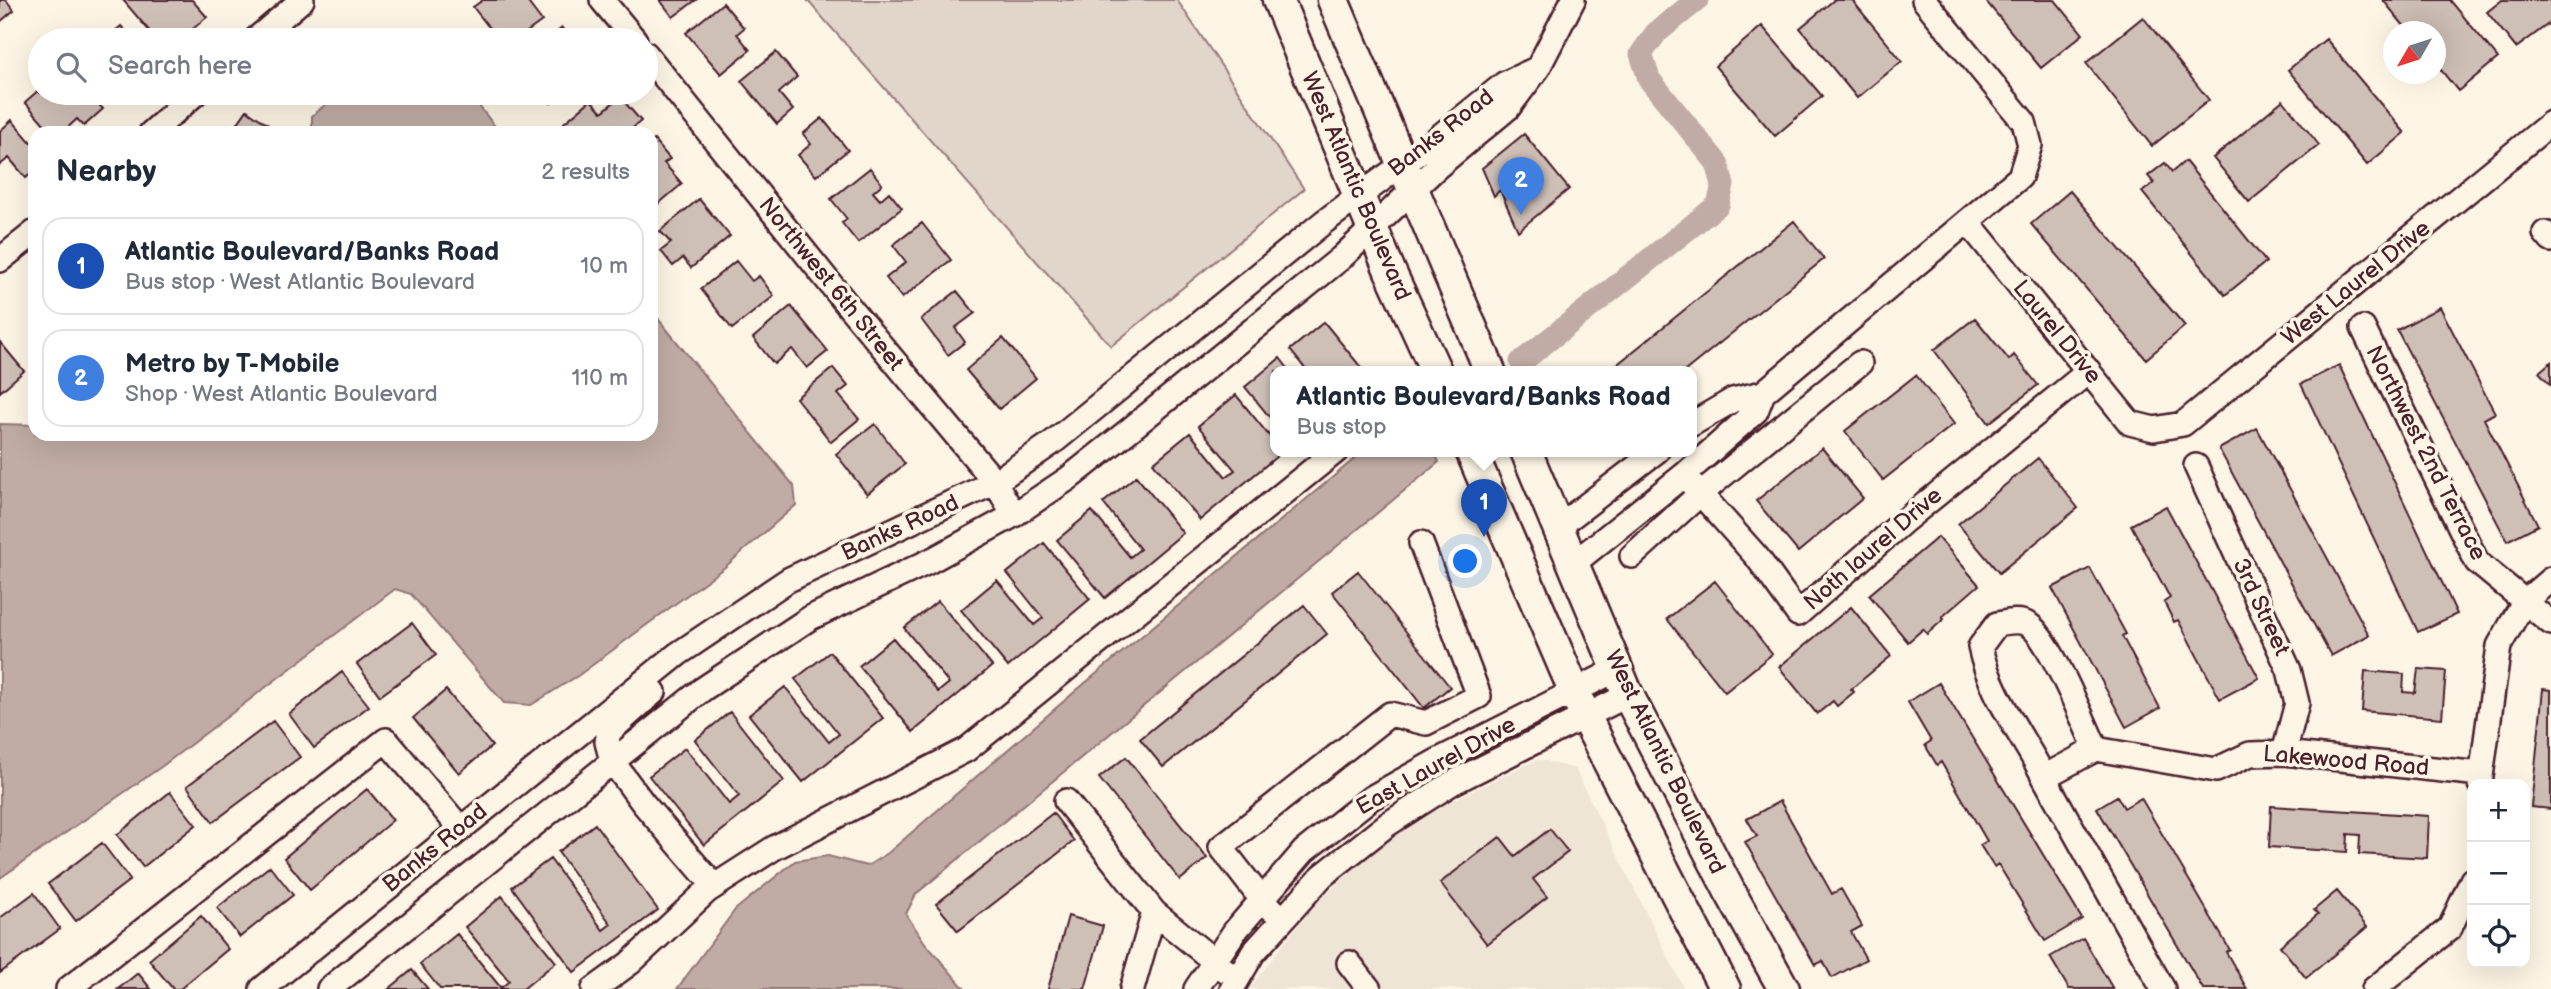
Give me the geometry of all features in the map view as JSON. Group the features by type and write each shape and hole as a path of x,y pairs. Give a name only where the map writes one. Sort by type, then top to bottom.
{"main road":[{"name":"West Atlantic Boulevard","path":"1278,0 1372,228 1434,366"},
{"path":"1333,0 1488,366"},
{"name":"West Atlantic Boulevard","path":"1474,457 1579,704 1725,989"},
{"name":"West Atlantic Boulevard","path":"1529,457 1623,682 1730,892 1784,989"}],"street":[{"path":"270,28 303,0"},
{"path":"602,0 625,28"},
{"name":"Banks Road","path":"329,989 703,689 810,618 942,555 1014,515 1069,478 1127,432 1341,258 1372,228 1408,177 1504,84 1538,68 1573,0"},
{"path":"1697,421 1733,401 1763,393 2020,177 2030,145 2024,122 1924,0"},
{"name":"Northwest 6th Street","path":"658,69 845,302 995,482 1014,515"},
{"path":"159,126 182,105"},
{"name":"West Laurel Drive","path":"2154,429 2183,424 2551,123"},
{"name":"Banks Road","path":"262,989 678,654 788,580 995,482 1052,443 1359,196 1408,177"},
{"name":"Laurel Drive","path":"1968,222 2130,423 2154,429"},
{"path":"0,260 28,238"},
{"name":"Northwest 2nd Terrace","path":"2363,328 2477,562 2551,623"},
{"path":"1632,556 1700,494 1860,363"},
{"name":"Noth laurel Drive","path":"1684,475 1757,557 1798,614 1903,522 2089,371"},
{"path":"1574,563 1684,475 1756,411 1763,393"},
{"path":"594,989 631,963 715,887 774,848 966,750 1329,457"},
{"path":"1558,527 1649,457"},
{"name":"3rd Street","path":"2196,466 2289,670 2297,703 2284,753"},
{"path":"1283,919 1262,900 1221,847 1390,714 1426,723 1479,696 1421,543"},
{"path":"2480,779 2499,646 2524,602 2551,579"},
{"path":"715,887 643,803 612,761 607,743 609,732 696,659 718,644 764,596"},
{"path":"2043,777 2096,749 2044,641 2029,625 2012,621 1997,624 1980,647 1984,670 2043,777 2163,989"},
{"name":"East Laurel Drive","path":"1196,989 1235,931 1304,851 1371,798 1437,761 1579,704 1623,682"},
{"name":"East Laurel Drive","path":"1235,984 1252,953 1322,877 1388,824 1579,704"},
{"path":"68,989 386,740 460,828"},
{"name":"Lakewood Road","path":"2096,749 2216,770 2250,754 2284,753 2480,779"},
{"path":"1066,801 1154,912 1214,962 1235,984"},
{"path":"2374,989 2450,928 2467,891"},
{"path":"1132,989 1154,912"},
{"path":"1349,963 1369,989"}],"shaded area":[{"path":"807,0 1177,0 1304,189 1111,346"},
{"path":"325,105 478,105 495,126 312,126 312,116"},
{"path":"658,319 794,486 796,505 725,567 579,675 531,705 504,703 411,594 395,589 161,767 0,878 0,424 28,425 28,441 658,441"},
{"path":"1357,457 1437,457 1439,462 916,894 906,914 925,943 965,989 677,989 735,910 795,861 828,856 867,866 888,853 1078,689"},
{"path":"1538,759 1575,769 1684,989 1249,989 1311,908 1369,853 1443,805"}],"building":[{"path":"0,0 6,0 14,10 0,22"},
{"path":"123,0 192,0 207,17 194,28 147,28"},
{"path":"483,0 526,0 542,21 532,28 490,28 473,7"},
{"path":"660,0 696,0 673,17"},
{"path":"1834,0 1852,0 1902,61 1857,98 1800,28"},
{"path":"1985,0 2055,0 2083,34 2041,68"},
{"path":"2383,0 2450,0 2498,58 2458,91 2446,76 2446,21 2400,21"},
{"path":"2502,0 2551,0 2551,22 2516,48 2487,12"},
{"path":"723,3 744,28 737,34 750,50 721,74 686,33"},
{"path":"2143,17 2209,100 2152,146 2086,63"},
{"path":"1762,26 1822,96 1775,136 1715,66"},
{"path":"2326,39 2405,133 2367,165 2288,70"},
{"path":"776,52 797,77 779,93 793,110 777,124 741,81"},
{"path":"28,99 28,105 100,105 103,109 84,126 77,119 70,126 46,126 25,102"},
{"path":"2283,100 2319,145 2249,202 2213,158"},
{"path":"585,105 596,105 602,112 610,105 627,105 641,121 635,126 566,126 564,123"},
{"path":"247,110 270,126 236,126"},
{"path":"822,118 848,150 816,176 798,155 811,144 803,134"},
{"path":"12,120 28,139 26,178 9,158 0,165 0,131"},
{"path":"1524,134 1569,189 1518,231 1500,190 1494,196 1482,168"},
{"path":"658,145 670,159 664,163 682,184 658,204"},
{"path":"2185,161 2266,262 2225,295 2142,192 2154,183 2148,176 2165,163 2172,172"},
{"path":"870,168 882,184 873,192 880,200 889,192 902,208 858,243 842,223 847,219 831,199"},
{"path":"2070,191 2185,326 2146,359 2031,224"},
{"path":"699,199 730,236 691,268 683,258 673,266 661,251 671,243 660,231"},
{"path":"1794,221 1824,259 1691,366 1615,366"},
{"path":"922,223 951,260 902,298 886,278 906,262 893,245"},
{"path":"736,261 752,281 759,276 774,296 732,329 701,289"},
{"path":"957,291 975,313 955,328 965,342 948,355 921,319"},
{"path":"791,306 828,351 807,368 792,349 774,364 753,338"},
{"path":"2440,307 2495,413 2484,419 2538,525 2507,541 2397,330"},
{"path":"1975,318 2009,360 2014,355 2038,385 1989,423 1934,350"},
{"path":"1324,322 1360,366 1303,366 1290,350"},
{"path":"1003,338 1036,378 999,409 966,370"},
{"path":"0,342 24,371 0,392"},
{"path":"1280,358 1286,366 1270,366"},
{"path":"2551,362 2551,385 2539,372"},
{"path":"2339,365 2457,614 2418,632 2301,384"},
{"path":"1270,366 1270,418 1245,387"},
{"path":"833,368 848,386 838,394 859,419 831,442 796,398"},
{"path":"1916,375 1954,424 1883,480 1845,431"},
{"path":"1236,395 1270,437 1270,457 1276,457 1200,520 1153,463 1190,433 1226,477 1235,470 1198,426"},
{"path":"875,424 905,464 867,494 836,454"},
{"path":"2257,428 2369,635 2331,656 2219,449"},
{"path":"1822,448 1863,498 1798,552 1756,501"},
{"path":"2038,458 2078,508 1999,573 1958,524"},
{"path":"1136,476 1183,533 1105,598 1057,540 1092,511 1130,557 1140,549 1103,503"},
{"path":"2166,506 2259,678 2220,699 2178,620 2174,622 2164,602 2170,598 2131,525"},
{"path":"1938,537 1979,585 1927,634 1923,629 1908,642 1869,595"},
{"path":"1044,543 1090,599 1008,667 961,610 997,580 1034,625 1043,618 1007,573"},
{"path":"2090,568 2126,634 2122,636 2160,708 2126,727 2052,588"},
{"path":"1358,571 1450,687 1424,708 1332,592"},
{"path":"1715,581 1772,654 1725,692 1667,619"},
{"path":"938,601 992,666 913,732 859,666 893,638 938,692 949,683 904,628"},
{"path":"1304,605 1327,634 1163,767 1140,739"},
{"path":"1851,607 1891,656 1851,689 1854,692 1837,706 1833,701 1817,714 1779,667"},
{"path":"412,623 436,655 380,696 357,664"},
{"path":"830,652 883,718 803,782 749,715 785,687 829,742 839,734 795,679"},
{"path":"2418,669 2446,671 2442,718 2362,711 2365,671 2404,674 2403,692 2415,693"},
{"path":"342,672 369,706 314,748 289,714"},
{"path":"1939,683 2082,919 2045,941 1998,864 1994,867 1980,845 1987,841 1941,762 1937,765 1925,745 1931,741 1908,702"},
{"path":"2543,689 2551,690 2551,809 2531,807"},
{"path":"446,690 492,746 459,773 413,718"},
{"path":"730,712 784,781 704,845 649,776 685,748 729,804 739,796 695,740"},
{"path":"273,721 300,757 213,822 187,786"},
{"path":"1126,757 1207,858 1180,880 1099,778"},
{"path":"367,789 393,820 310,890 284,858"},
{"path":"170,792 196,825 143,867 117,835"},
{"path":"2117,796 2124,808 2141,798 2230,950 2226,952 2247,989 2203,989 2097,808"},
{"path":"1780,801 1832,894 1841,889 1862,926 1851,932 1866,959 1832,978 1823,961 1815,965 1745,842 1757,836 1747,819"},
{"path":"2271,806 2429,816 2427,858 2359,854 2360,835 2348,834 2347,852 2269,847"},
{"path":"1053,813 1074,841 958,931 936,904"},
{"path":"595,824 658,910 574,972 512,887 550,859 603,930 611,924 558,852"},
{"path":"1550,829 1568,852 1533,879 1547,897 1487,944 1440,883 1500,837 1515,856"},
{"path":"102,843 130,880 76,921 48,884"},
{"path":"270,866 293,895 240,937 217,908"},
{"path":"2337,891 2367,927 2306,978 2280,946 2318,914 2314,910"},
{"path":"34,893 60,929 0,973 0,918"},
{"path":"502,896 556,962 523,989 440,989 420,964 457,934 501,988 509,981 465,927"},
{"path":"201,916 228,949 180,989 173,989 149,960"},
{"path":"1068,916 1103,926 1085,989 1048,989"},
{"path":"2083,938 2113,989 2069,989 2050,957"},
{"path":"412,970 428,989 389,989"},
{"path":"138,973 151,989 118,989"}],"waterway":[{"path":"1521,362 1718,205 1723,185 1717,163 1649,79 1641,54 1656,33 1697,0"}],"place":[{"name":"Metro by T-Mobile","path":"1521,215"},
{"name":"Atlantic Boulevard/Banks Road","path":"1484,537"}]}
